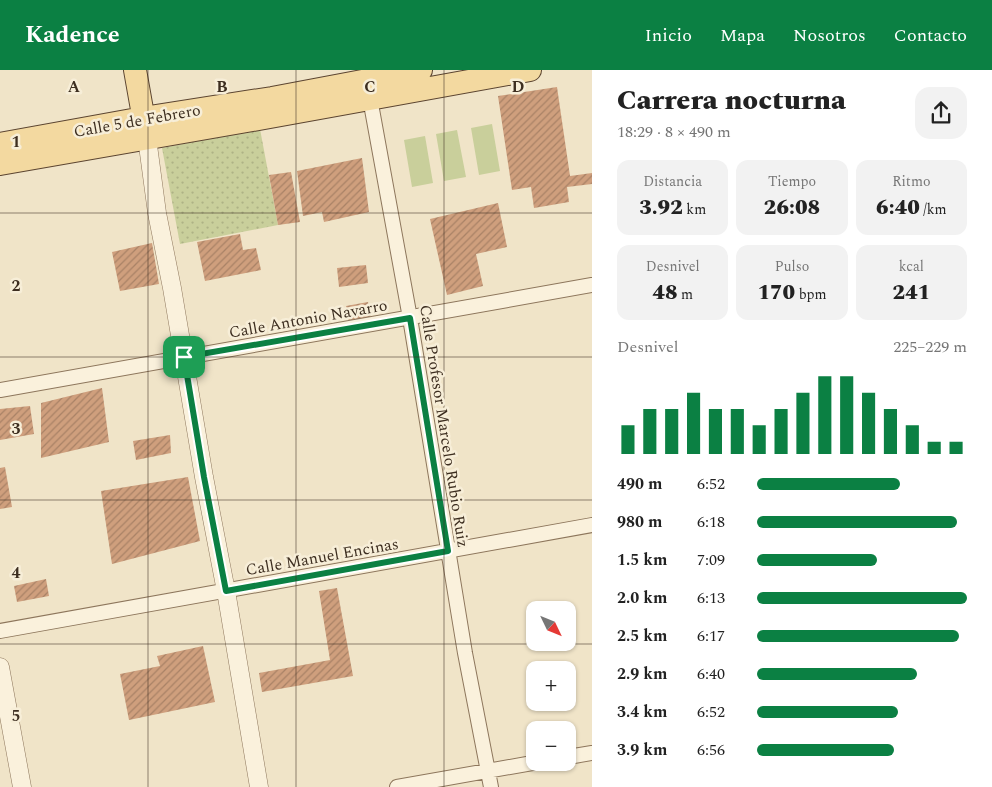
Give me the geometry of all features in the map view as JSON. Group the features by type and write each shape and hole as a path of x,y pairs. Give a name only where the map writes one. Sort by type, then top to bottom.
{"main road":[{"path":"0,164 145,128 135,70"},
{"name":"Calle 5 de Febrero","path":"368,83 421,70"},
{"name":"Calle 5 de Febrero","path":"0,144 145,128 272,98 368,83 530,70"}],"street":[{"name":"Calle Profesor Marcelo Rubio Ruiz","path":"368,83 410,318 465,653 491,787"},
{"path":"145,128 204,477 226,591 258,787"},
{"name":"Calle Antonio Navarro","path":"0,390 592,286"},
{"name":"Calle Manuel Encinas","path":"0,631 592,525"},
{"path":"0,666 22,787"},
{"path":"576,756 592,753"},
{"path":"397,787 526,764"}],"green space":[{"path":"492,124 500,171 479,175 471,128"},
{"path":"260,129 278,225 180,244 162,148"},
{"path":"457,130 466,177 444,181 436,134"},
{"path":"425,136 433,183 412,187 404,140"}],"building":[{"path":"557,87 570,176 592,173 592,184 567,187 569,202 534,208 531,187 512,190 498,96"},
{"path":"362,158 369,212 324,222 322,212 303,216 297,171"},
{"path":"291,172 300,222 278,225 269,175"},
{"path":"498,203 507,247 476,254 483,286 447,295 430,219"},
{"path":"240,234 243,250 256,248 261,270 205,281 197,242"},
{"path":"152,243 159,284 120,291 112,252"},
{"path":"366,265 368,283 339,287 337,268"},
{"path":"368,302 371,318 349,323 346,306"},
{"path":"102,388 109,442 41,458 41,403"},
{"path":"30,406 34,434 0,440 0,409"},
{"path":"170,435 171,453 136,460 133,441"},
{"path":"5,467 12,507 0,509 0,468"},
{"path":"188,477 200,541 112,564 101,491"},
{"path":"46,579 49,596 17,602 14,586"},
{"path":"337,588 353,676 262,692 259,673 330,660 319,591"},
{"path":"203,646 215,702 129,720 120,674 160,666 157,656"}],"route":[{"path":"410,318 448,551 226,591 204,477 184,357 410,318"}]}
